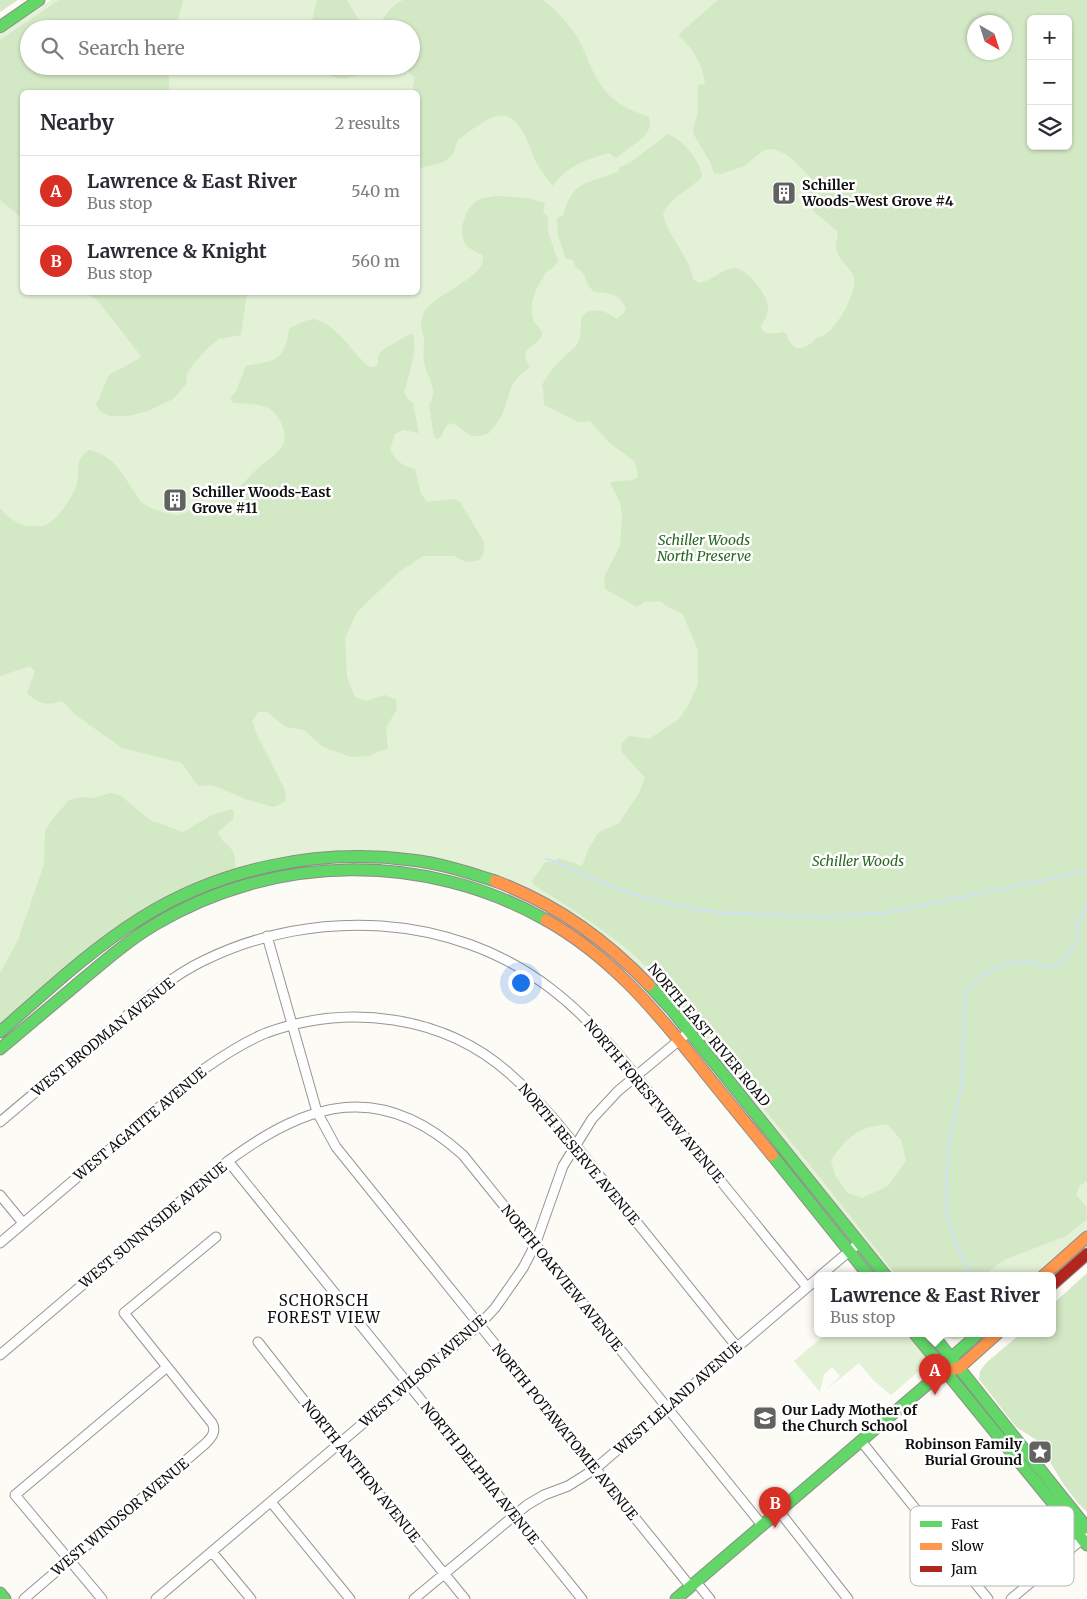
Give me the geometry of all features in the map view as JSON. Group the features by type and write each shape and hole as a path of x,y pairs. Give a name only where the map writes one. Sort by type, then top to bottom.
{"main road":[{"path":"0,27 39,0"},
{"name":"NORTH EAST RIVER ROAD","path":"0,1032 96,950 133,923 164,904 189,892 249,870 283,862 335,856 368,856 416,860 448,866 481,876 526,894 566,916 586,929 633,968 649,983 883,1272"},
{"name":"NORTH EAST RIVER ROAD","path":"0,1049 104,960 145,930 167,917 213,896 246,884 295,874 338,869 383,870 430,876 474,888 517,904 553,923 586,945 617,971 645,999 679,1040 866,1272"},
{"path":"1048,1272 1087,1238"},
{"path":"1056,1281 1087,1254"},
{"path":"917,1337 1057,1506"},
{"path":"934,1337 1069,1506"},
{"path":"676,1599 944,1370 951,1358 975,1337"},
{"path":"944,1370 959,1368 994,1337"},
{"path":"1074,1512 1087,1528"},
{"path":"1074,1527 1085,1540"},
{"path":"0,1593 5,1599"}],"street":[{"name":"NORTH FORESTVIEW AVENUE","path":"266,936 311,927 365,924 412,929 467,944 513,964 550,987 587,1021 636,1076 807,1287"},
{"name":"NORTH POTAWATOMIE AVENUE","path":"266,936 317,1112 325,1130 345,1160 594,1469 693,1584 710,1599"},
{"name":"WEST BRODMAN AVENUE","path":"0,1122 156,990 204,960 266,936"},
{"name":"NORTH RESERVE AVENUE","path":"292,1025 326,1018 368,1016 410,1023 455,1038 478,1051 509,1073 545,1110 575,1146 737,1347"},
{"name":"WEST AGATITE AVENUE","path":"0,1243 204,1069 244,1044 265,1034 292,1025"},
{"name":"WEST WILSON AVENUE","path":"156,1599 479,1325 495,1308 523,1268 535,1245 557,1182 575,1146 592,1119 604,1105 636,1076 689,1032"},
{"name":"NORTH OAKVIEW AVENUE","path":"317,1112 352,1107 377,1108 400,1114 433,1130 462,1155 762,1525"},
{"name":"WEST SUNNYSIDE AVENUE","path":"0,1355 228,1161 266,1134 317,1112"},
{"name":"NORTH DELPHIA AVENUE","path":"228,1161 582,1599"},
{"path":"0,1195 23,1223"},
{"path":"102,1599 15,1495 167,1367 124,1313 216,1237"},
{"name":"WEST LELAND AVENUE","path":"825,1272 859,1243"},
{"name":"WEST LELAND AVENUE","path":"414,1599 535,1498 568,1486 594,1469 814,1281"},
{"name":"NORTH ANTHON AVENUE","path":"258,1342 338,1444 465,1599"},
{"name":"WEST WINDSOR AVENUE","path":"24,1599 205,1444 214,1433 212,1423 167,1367"},
{"path":"861,1441 913,1506"},
{"path":"271,1502 350,1599"},
{"path":"778,1511 848,1599"},
{"path":"1074,1549 1085,1540"},
{"path":"212,1552 251,1599"},
{"path":"978,1586 988,1599"},
{"path":"1011,1599 1027,1586"}],"green space":[{"path":"0,0 18,0 0,12"},
{"name":"Schiller Woods North Preserve","path":"51,0 1087,0 1087,1231 1041,1272 889,1272 656,984 631,958 614,944 486,872 298,854 242,867 192,884 0,1025 0,35 20,21 20,75 420,75 420,20 22,20"},
{"path":"59,0 183,0 178,20 30,20"},
{"path":"317,0 347,0 359,20 312,20"},
{"path":"403,0 543,0 562,17 577,37 595,76 605,90 615,101 649,117 650,127 644,137 616,158 609,153 578,164 564,173 553,186 537,164 527,139 517,123 503,115 485,121 458,140 449,159 420,168 420,90 412,90 415,78 412,75 420,75 420,20 383,20 394,6"},
{"name":"Schiller Woods","path":"718,0 1087,0 1087,1181 1079,1186 1076,1195 1086,1206 1087,1219 1066,1236 1004,1260 990,1272 894,1272 822,1180 653,973 611,936 534,885 532,881 545,862 553,862 559,858 582,866 589,848 599,832 619,823 639,793 645,778 622,752 621,744 629,736 649,739 679,719 688,706 698,684 698,650 682,613 660,601 644,602 637,607 605,589 604,577 620,546 622,516 620,502 610,483 638,477 634,461 611,444 590,421 579,422 544,405 542,385 555,366 578,343 583,315 587,312 602,311 617,319 626,309 623,302 615,296 594,291 588,285 583,273 575,267 573,260 566,259 558,236 557,218 563,216 572,195 583,184 619,171 619,168 631,162 668,134 690,151 701,170 702,176 670,203 663,215 691,271 693,279 699,283 704,282 725,270 734,268 745,273 756,283 767,302 767,314 761,325 763,331 766,333 784,332 796,348 807,346 836,324 848,305 854,286 851,271 837,253 837,231 812,210 810,202 810,177 789,156 774,149 764,150 744,166 721,174 714,173 710,162 694,135 693,129 698,112 698,85 705,84 702,70 696,57 678,35","holes":["887,1124 902,1141 906,1161 888,1186 862,1198 847,1193 835,1175 831,1161 848,1140 860,1131 877,1125"]},
{"path":"20,26 20,75 169,75 169,90 20,90 20,216 0,200 0,40"},
{"path":"330,75 356,75 346,78"},
{"path":"497,196 528,198 545,203 543,212 548,217 548,232 558,261 554,267 546,272 532,302 534,322 542,331 542,335 526,351 525,358 530,368 523,372 514,382 502,415 489,433 476,436 471,435 451,423 446,426 440,438 437,439 434,437 429,405 432,400 433,391 424,361 424,338 421,320 424,312 430,305 469,278 482,264 483,256 468,247 463,240 462,227 466,214 473,203"},
{"path":"89,295 247,295 241,335 219,339 209,347 193,364 187,374 186,384 173,399 148,411 128,416 110,416 100,411 96,405 109,375 141,356 98,301"},
{"path":"313,319 330,326 337,332 369,367 374,367 378,364 380,353 383,350 412,333 414,353 404,392 413,403 419,433 403,430 395,434 390,450 400,462 415,469 421,494 427,502 454,499 460,502 484,542 484,551 480,560 466,562 454,556 423,556 399,572 357,612 345,638 347,677 355,697 366,701 385,695 396,700 397,709 386,728 388,748 368,756 351,757 323,747 304,730 286,727 267,712 258,712 252,722 285,790 286,801 274,807 248,800 212,785 198,786 182,763 122,748 77,716 62,701 47,704 35,700 27,693 35,671 30,666 0,676 0,508 10,518 23,525 44,526 49,523 64,508 72,495 77,484 79,461 84,453 89,450 97,452 110,460 120,470 141,502 148,507 177,515 198,506 219,503 279,451 285,439 285,433 279,418 272,410 260,405 234,403 230,399 236,391 246,366 277,357 285,347 289,329"},
{"path":"111,793 121,796 150,820 183,832 212,815 232,809 234,813 233,819 218,832 234,855 235,869 192,884 0,1025 0,973 18,940 44,864 45,831 69,800 83,797 94,798"},
{"path":"1087,1273 1087,1512 1064,1485 1038,1441 1016,1427 979,1379 980,1371 986,1363 1016,1337 1056,1337 1056,1301"},
{"path":"822,1337 910,1337 924,1354 927,1364 891,1395 873,1380 859,1363 826,1390 840,1376 832,1367 824,1375 820,1392 794,1361"},
{"path":"946,1337 966,1337 956,1339"}],"waterway":[{"path":"546,859 642,897 676,905 715,912 818,917 891,912 1087,871"},
{"path":"970,1272 957,1246 946,1212 948,1146 962,1084 965,992 982,975 1008,963 1030,962 1050,968 1062,963 1078,940 1077,924 1087,904"}],"traffic: fast":[{"path":"0,27 39,0"},
{"path":"0,1032 69,972 122,930 172,901 204,886 237,875 271,866 306,860 376,857 432,863 495,881"},
{"path":"0,1049 104,961 145,931 202,901 250,884 300,874 351,870 401,873 451,882 500,898 546,920"},
{"path":"649,985 671,1009 883,1272"},
{"path":"772,1155 866,1272"},
{"path":"917,1337 1055,1506"},
{"path":"934,1337 1069,1506"},
{"path":"676,1599 944,1370 951,1358 975,1337"},
{"path":"1074,1512 1087,1528"},
{"path":"1074,1529 1087,1545"},
{"path":"0,1593 5,1599"}],"traffic: slow":[{"path":"495,881 538,900 578,924 615,953 649,985"},
{"path":"546,920 589,949 627,982 679,1040 772,1155"},
{"path":"1048,1272 1087,1237"},
{"path":"952,1369 959,1368 994,1337"}],"traffic: jam":[{"path":"1056,1281 1087,1254"}],"place":[{"name":"Schiller Woods-West Grove #4","path":"784,193"},
{"name":"Schiller Woods-East Grove #11","path":"175,500"},
{"name":"Lawrence & East River","path":"935,1395"},
{"name":"Our Lady Mother of the Church School","path":"765,1418"},
{"name":"Robinson Family Burial Ground","path":"1040,1452"},
{"name":"Lawrence & Knight","path":"775,1528"}],"district":[{"name":"SCHORSCH FOREST VIEW","path":"324,1308"}]}
